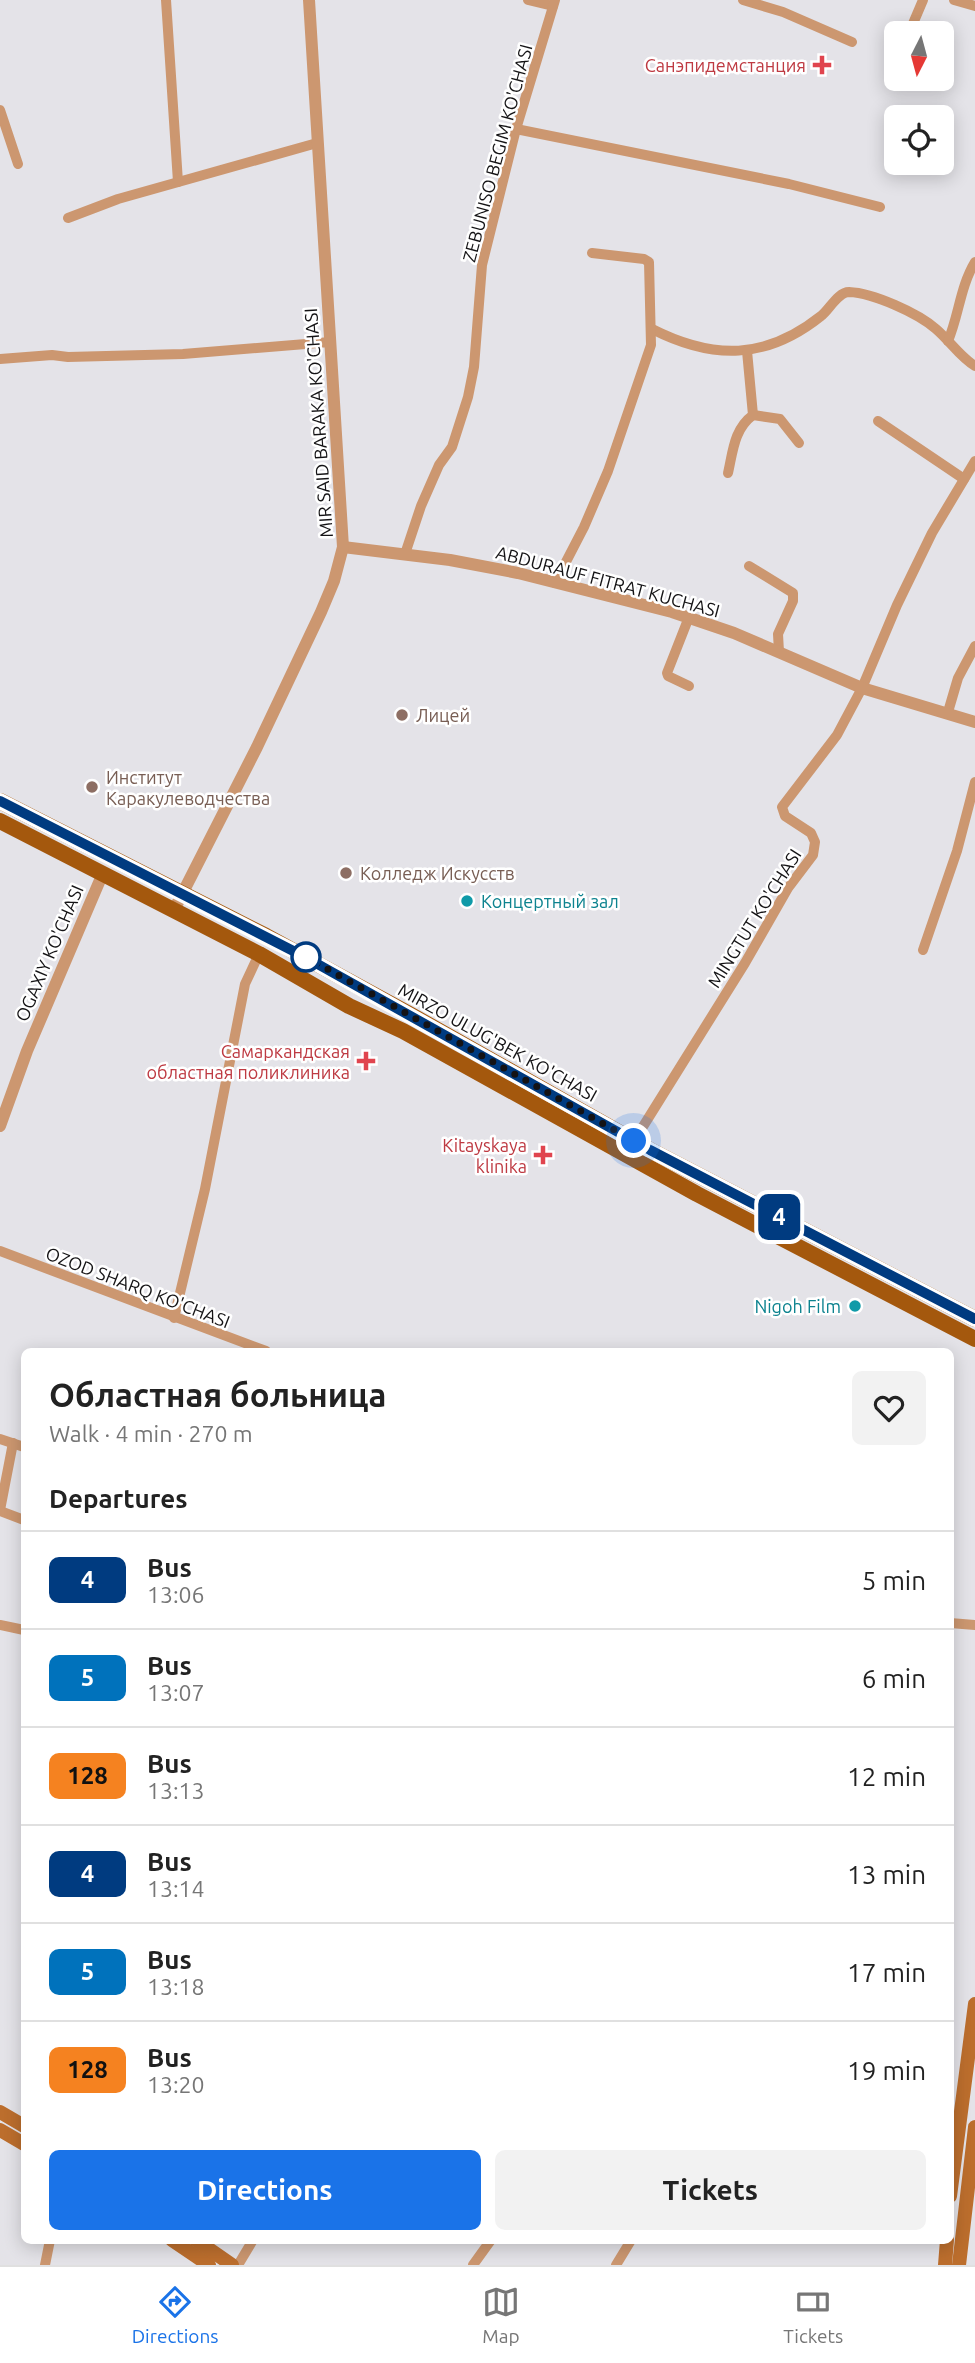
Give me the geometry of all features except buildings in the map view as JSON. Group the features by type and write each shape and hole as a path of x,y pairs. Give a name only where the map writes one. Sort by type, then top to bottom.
{"main road":[{"name":"MIRZO ULUG'BEK KO'CHASI","path":"0,801 354,983 634,1141 975,1319"},
{"name":"MIRZO ULUG'BEK KO'CHASI","path":"0,821 259,954 349,1006 403,1031 697,1194 975,1339"},
{"path":"954,2165 975,2004"},
{"path":"0,2112 21,2124"},
{"path":"958,2265 975,2127"},
{"path":"0,2130 21,2142"},
{"path":"178,2244 209,2265"},
{"path":"202,2244 232,2265"},
{"path":"944,2265 947,2244"}],"street":[{"path":"166,0 178,182"},
{"name":"MIR SAID BARAKA KO'CHASI","path":"174,910 257,747 321,612 334,581 343,547 309,0"},
{"path":"528,0 554,3"},
{"path":"743,0 783,12 852,41"},
{"path":"914,21 923,0"},
{"path":"954,0 975,6"},
{"name":"ZEBUNISO BEGIM KO'CHASI","path":"405,554 421,506 439,465 452,447 468,397 474,366 482,265 516,130 554,3"},
{"path":"0,110 18,164"},
{"path":"516,130 789,184 880,207"},
{"path":"68,218 118,199 317,143"},
{"path":"555,583 584,527 608,471 651,345 649,262 644,259 592,253"},
{"path":"948,341 957,319 962,290 975,262"},
{"path":"652,329 676,341 718,352 747,351 792,336 823,315 842,294 850,292 915,314 975,366"},
{"path":"0,359 52,355 68,357 183,354 330,342"},
{"path":"747,351 753,415"},
{"path":"728,473 737,433 743,423 753,415 780,419 799,443"},
{"path":"878,421 964,479"},
{"name":"MINGTUT KO'CHASI","path":"634,1141 745,963 788,888 813,855 815,842 811,833 785,816 782,807 837,735 862,688 916,564 958,486 975,461"},
{"name":"ABDURAUF FITRAT KUCHASI","path":"343,547 450,560 689,617 734,633 862,688 975,722"},
{"path":"750,566 793,593 793,601 778,634 779,652"},
{"path":"689,617 667,673 689,686"},
{"path":"948,712 958,678 975,646"},
{"path":"923,950 957,850 975,782"},
{"name":"OGAXIY KO'CHASI","path":"0,1126 27,1051 103,873"},
{"path":"174,1318 205,1189 245,984 259,954"},
{"name":"OZOD SHARQ KO'CHASI","path":"0,1251 251,1348"},
{"path":"0,1439 21,1446"},
{"path":"13,1443 0,1510 21,1519"},
{"path":"954,1623 975,1625"},
{"path":"0,1625 21,1629"},
{"path":"45,2265 49,2244"},
{"path":"238,2265 251,2244"},
{"path":"473,2265 488,2244"},
{"path":"616,2265 630,2244"}],"bus line":[{"name":"4","path":"0,801 305,957 650,1150 975,1319"}],"place":[{"name":"Санэпидемстанция","path":"822,65"},
{"name":"Лицей","path":"402,715"},
{"name":"Институт Каракулеводчества","path":"92,787"},
{"name":"Колледж Искусств","path":"346,873"},
{"name":"Концертный зал","path":"467,901"},
{"name":"Самаркандская областная поликлиника","path":"366,1061"},
{"name":"Kitayskaya klinika","path":"543,1155"},
{"name":"Nigoh Film","path":"855,1306"}],"route":[{"path":"306,957 634,1141"}]}
